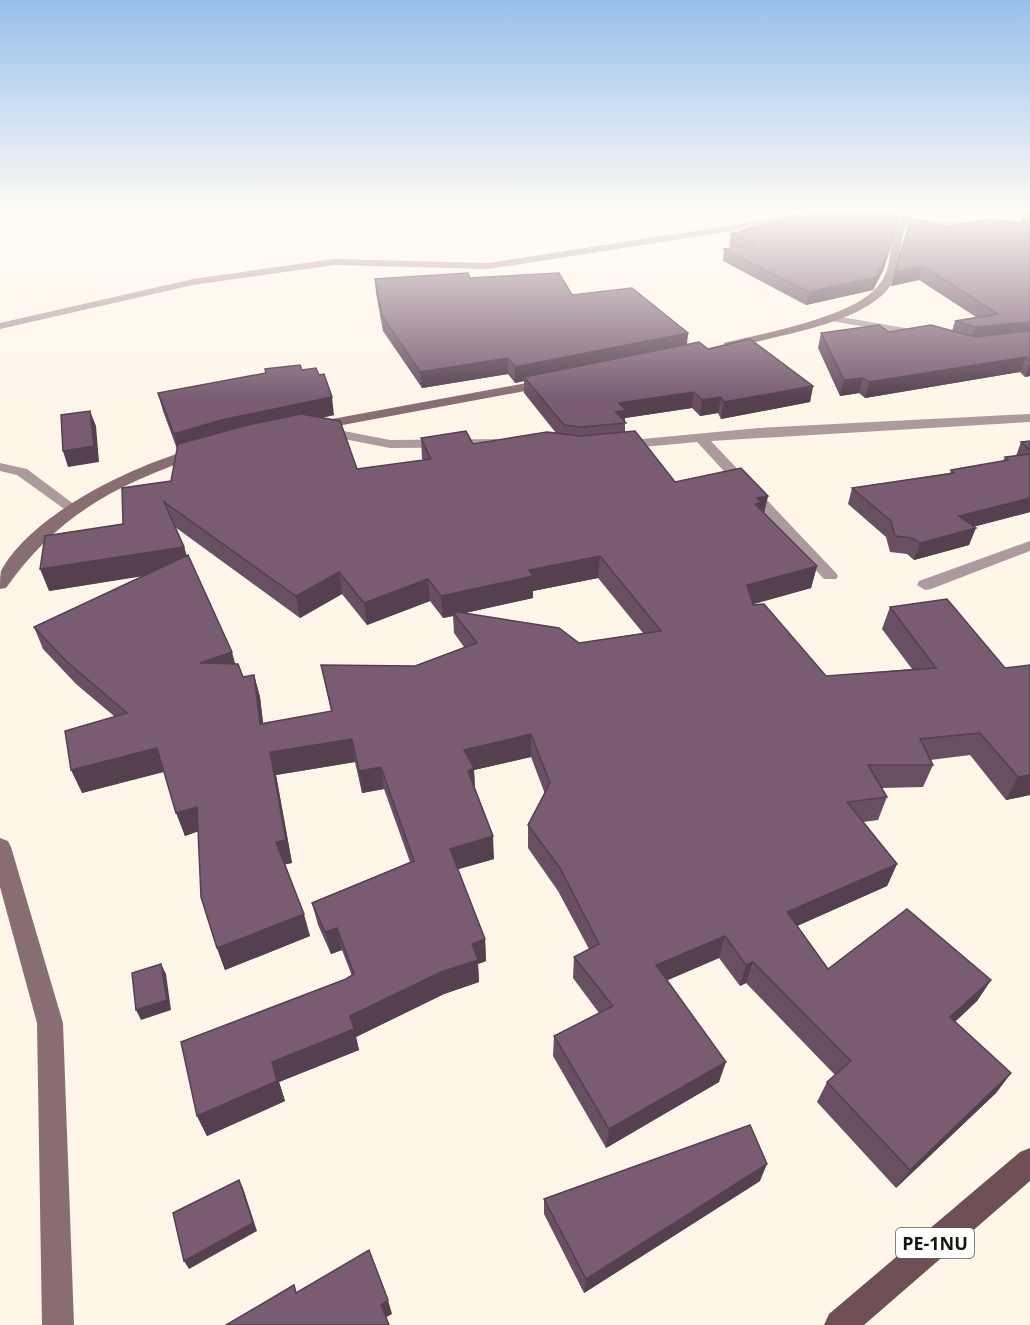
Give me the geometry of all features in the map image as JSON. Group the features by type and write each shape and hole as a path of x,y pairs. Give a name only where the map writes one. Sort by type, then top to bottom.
{"main road":[{"path":"719,347 830,318 872,300 887,282 888,275"},
{"path":"306,428 559,381"},
{"path":"0,584 18,556 46,528 72,508 133,476 209,448"},
{"path":"0,847 50,1023 58,1325"},
{"name":"PE-1NU","path":"840,1325 1030,1162"}],"street":[{"path":"0,326 193,282 243,275"},
{"path":"830,318 916,331 943,339"},
{"path":"602,447 700,437 1030,418"},
{"path":"306,428 390,444 526,443"},
{"path":"700,437 830,576"},
{"path":"0,467 22,472 72,508"},
{"path":"925,585 1030,546"}],"building":[{"path":"440,275 469,275 470,278 560,275 572,295 632,288 688,333 515,367 508,358 420,372 382,316 375,279"},
{"path":"775,275 877,275 876,277 809,292"},
{"path":"937,275 1030,275 1030,322 975,327 955,321 998,314"},
{"path":"879,325 889,332 931,325 975,337 1030,331 1030,361 1026,357 869,382 863,378 844,380 821,333"},
{"path":"750,339 813,386 724,402 721,397 702,400 694,392 619,403 626,410 616,412 626,423 581,427 564,425 524,377 699,342 708,349"},
{"path":"300,365 302,370 316,368 319,375 324,374 332,397 221,420 174,434 158,393 266,373 265,369"},
{"path":"90,411 94,446 63,451 61,415"},
{"path":"301,414 340,421 357,469 431,459 421,438 466,431 473,444 547,432 581,436 635,431 675,482 741,468 768,496 757,498 761,502 755,504 817,566 747,585 753,605 764,604 826,676 936,668 890,607 947,599 1005,668 1030,665 1030,775 1018,777 980,733 920,739 933,765 868,765 887,797 847,802 897,864 787,912 828,969 907,909 991,980 950,1017 1011,1073 910,1170 827,1082 851,1061 753,962 746,965 725,936 656,965 726,1062 609,1129 554,1036 613,1006 574,957 599,944 560,868 528,825 550,783 531,734 464,750 474,768 468,771 493,836 450,849 485,939 472,944 478,960 441,972 350,1016 354,1029 272,1062 277,1081 197,1116 181,1042 354,974 337,928 325,932 312,903 414,861 381,767 359,771 352,739 270,752 286,840 276,842 304,914 217,948 201,897 197,807 176,813 157,748 71,770 65,731 127,713 66,661 34,627 188,555 232,652 200,663 238,664 243,677 254,675 260,724 332,711 321,665 415,666 477,643 452,611 559,628 579,643 661,631 600,556 529,570 533,576 441,596 428,579 364,603 339,572 296,596 164,502 184,547 40,569 45,536 123,524 122,488 171,481 178,444 248,425"},
{"path":"1030,441 1030,450 1021,442"},
{"path":"1030,454 1030,498 959,516 976,528 920,543 912,538 895,536 891,521 852,488 954,473 951,470 1008,460 1005,457"},
{"path":"161,964 167,1000 136,1010 132,973"},
{"path":"750,1125 767,1164 586,1279 544,1199"},
{"path":"239,1180 253,1223 184,1261 173,1213"},
{"path":"369,1250 388,1300 381,1305 389,1325 226,1325 294,1285 296,1293"}]}
